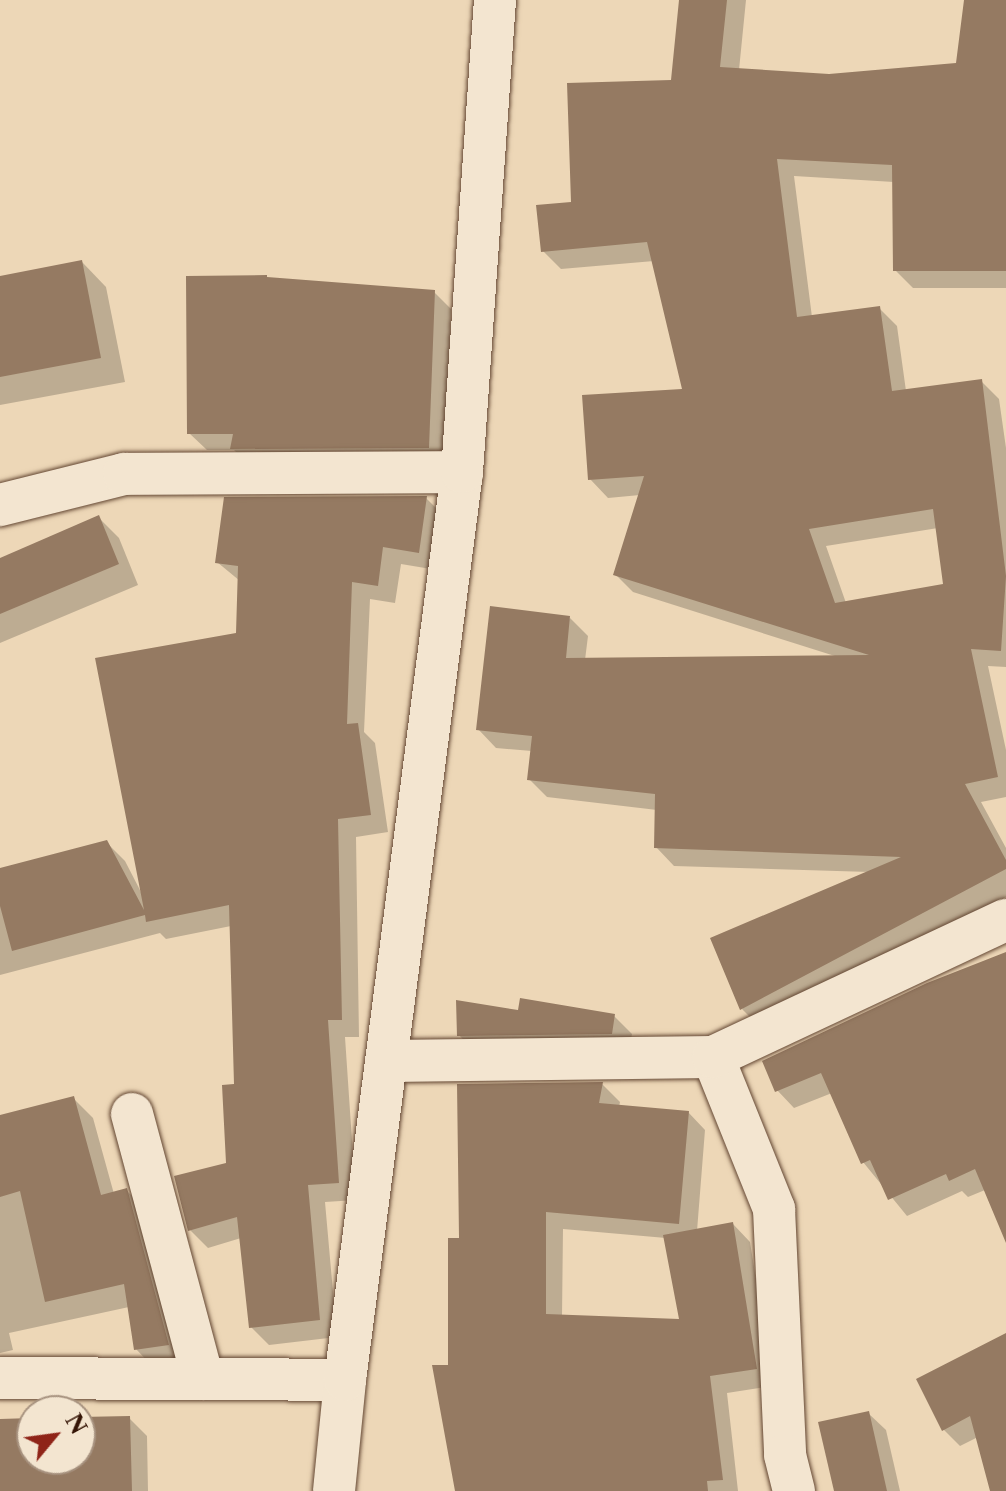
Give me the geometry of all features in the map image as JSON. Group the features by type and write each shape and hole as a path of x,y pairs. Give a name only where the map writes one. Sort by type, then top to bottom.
{"street":[{"path":"334,1491 345,1380 389,1061 462,472 495,0"},
{"path":"0,505 124,474 462,472"},
{"path":"389,1061 713,1057 1006,920"},
{"path":"713,1057 774,1209 785,1455 794,1491"},
{"path":"132,1114 203,1379"},
{"path":"0,1378 345,1380"}],"building":[{"path":"679,0 727,0 720,67 829,74 956,63 964,0 1006,0 1006,271 893,271 892,165 777,159 797,317 880,306 892,391 982,379 1006,576 1001,651 971,649 998,777 965,784 1006,860 1006,869 740,1010 710,938 901,857 654,848 655,794 527,780 532,736 476,730 490,606 570,616 566,658 869,655 613,575 644,476 588,480 582,395 682,389 647,242 541,252 536,205 571,202 567,83 671,80","holes":["933,509 943,584 835,603 809,529"]},
{"path":"82,260 101,358 0,377 0,276"},
{"path":"267,275 435,290 429,448 230,449 233,434 187,434 186,276"},
{"path":"427,496 419,553 383,547 378,586 352,582 347,724 358,723 371,815 338,819 342,1020 328,1020 339,1183 308,1185 320,1320 249,1328 237,1217 188,1231 174,1176 226,1163 222,1085 234,1084 229,905 146,922 145,915 12,951 0,906 0,868 107,840 144,910 95,658 236,633 238,566 215,563 224,497"},
{"path":"99,515 119,564 0,614 0,558"},
{"path":"1006,952 1006,1243 975,1169 949,1181 946,1174 888,1200 870,1160 861,1164 821,1073 775,1092 762,1061 927,983"},
{"path":"520,998 615,1014 612,1034 457,1036 456,1000 518,1010"},
{"path":"603,1082 599,1103 689,1111 679,1224 546,1212 546,1314 679,1319 663,1235 733,1222 757,1369 710,1376 723,1480 707,1481 708,1491 455,1491 432,1365 448,1365 448,1238 459,1238 457,1084"},
{"path":"74,1096 101,1195 127,1188 169,1345 134,1350 124,1284 45,1302 20,1191 0,1197 0,1115"},
{"path":"1006,1333 1006,1491 990,1491 970,1416 942,1431 916,1379"},
{"path":"869,1411 887,1491 834,1491 818,1422"},
{"path":"130,1416 132,1491 0,1491 0,1419 16,1418 16,1475 96,1475 96,1417"}]}
